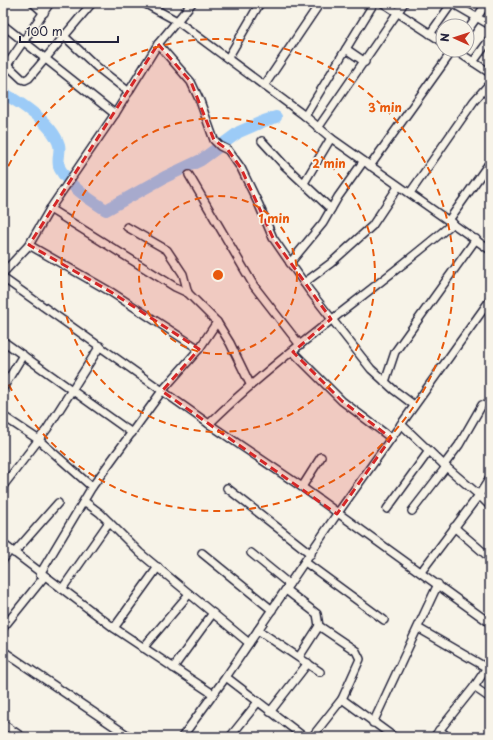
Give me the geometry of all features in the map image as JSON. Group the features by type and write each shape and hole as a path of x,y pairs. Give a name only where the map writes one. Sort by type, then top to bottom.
{"street":[{"path":"33,3 44,13"},
{"path":"50,3 25,41 5,63 25,80 29,78 47,59 92,3"},
{"path":"145,3 176,20 305,116 318,128 366,164 398,187 410,193 451,221 490,250"},
{"path":"3,273 29,245 50,209 115,114 158,44 176,20 192,3"},
{"path":"228,58 260,3"},
{"path":"264,86 320,3"},
{"path":"305,116 374,3"},
{"path":"383,3 435,37"},
{"path":"318,128 365,62 404,3"},
{"path":"430,34 452,3 490,25"},
{"path":"475,20 487,3"},
{"path":"3,25 115,114"},
{"path":"65,37 97,67 129,92"},
{"path":"473,62 490,39"},
{"path":"158,44 191,82 200,101 214,140 220,146 228,150 241,168 273,238 304,283 372,369 385,382 414,404"},
{"path":"346,49 365,62"},
{"path":"290,263 323,223 338,196 366,164 448,58"},
{"path":"467,58 490,73"},
{"path":"410,193 474,101 490,83"},
{"path":"304,183 331,138"},
{"path":"262,141 331,209"},
{"path":"209,424 250,384 293,352 331,319 408,261 451,221 490,162"},
{"path":"188,175 254,286 300,345"},
{"path":"304,283 331,263 372,226 398,187"},
{"path":"50,209 188,293 217,322 230,343 250,384"},
{"path":"127,227 167,250 184,274 188,293"},
{"path":"385,382 394,352 476,239"},
{"path":"29,245 111,292 199,349"},
{"path":"3,278 209,424 302,487 337,514 438,584 490,623"},
{"path":"182,737 272,610 414,404 490,300"},
{"path":"3,628 42,575 92,487 162,391 199,349 217,322"},
{"path":"3,341 132,433"},
{"path":"3,486 39,440 100,346"},
{"path":"293,352 342,401 391,438"},
{"path":"3,388 24,355"},
{"path":"412,511 459,445 482,405"},
{"path":"3,416 39,440 92,487"},
{"path":"401,424 490,506"},
{"path":"387,509 429,451"},
{"path":"302,487 321,457"},
{"path":"421,572 490,478"},
{"path":"227,488 311,554"},
{"path":"84,501 109,522 140,553 249,643"},
{"path":"3,560 58,502"},
{"path":"62,589 109,522"},
{"path":"454,527 490,558"},
{"path":"3,544 114,628 213,694"},
{"path":"202,553 272,610"},
{"path":"251,553 317,614 319,626 299,657"},
{"path":"305,562 384,620"},
{"path":"114,628 158,567"},
{"path":"373,723 438,584"},
{"path":"143,648 189,594"},
{"path":"173,668 213,613"},
{"path":"312,737 342,700 360,659 356,652 319,626"},
{"path":"418,628 488,666 474,687 434,737"},
{"path":"258,630 320,672"},
{"path":"3,651 130,737"},
{"path":"270,712 308,663"},
{"path":"226,676 270,712 293,734 304,737"},
{"path":"474,687 490,698"},
{"path":"342,700 394,737"},
{"path":"230,737 258,702"},
{"path":"3,724 22,737"},
{"path":"439,730 448,737"}],"highlighted area":[{"path":"158,44 191,82 214,140 228,150 241,168 273,238 331,319 293,352 342,401 391,438 337,514 162,391 199,349 111,292 29,245"}],"waterway":[{"path":"3,93 27,108 50,129 56,137 59,145 58,160 60,169 64,175 80,192 106,210 165,177 201,160 239,132 276,117"}]}
